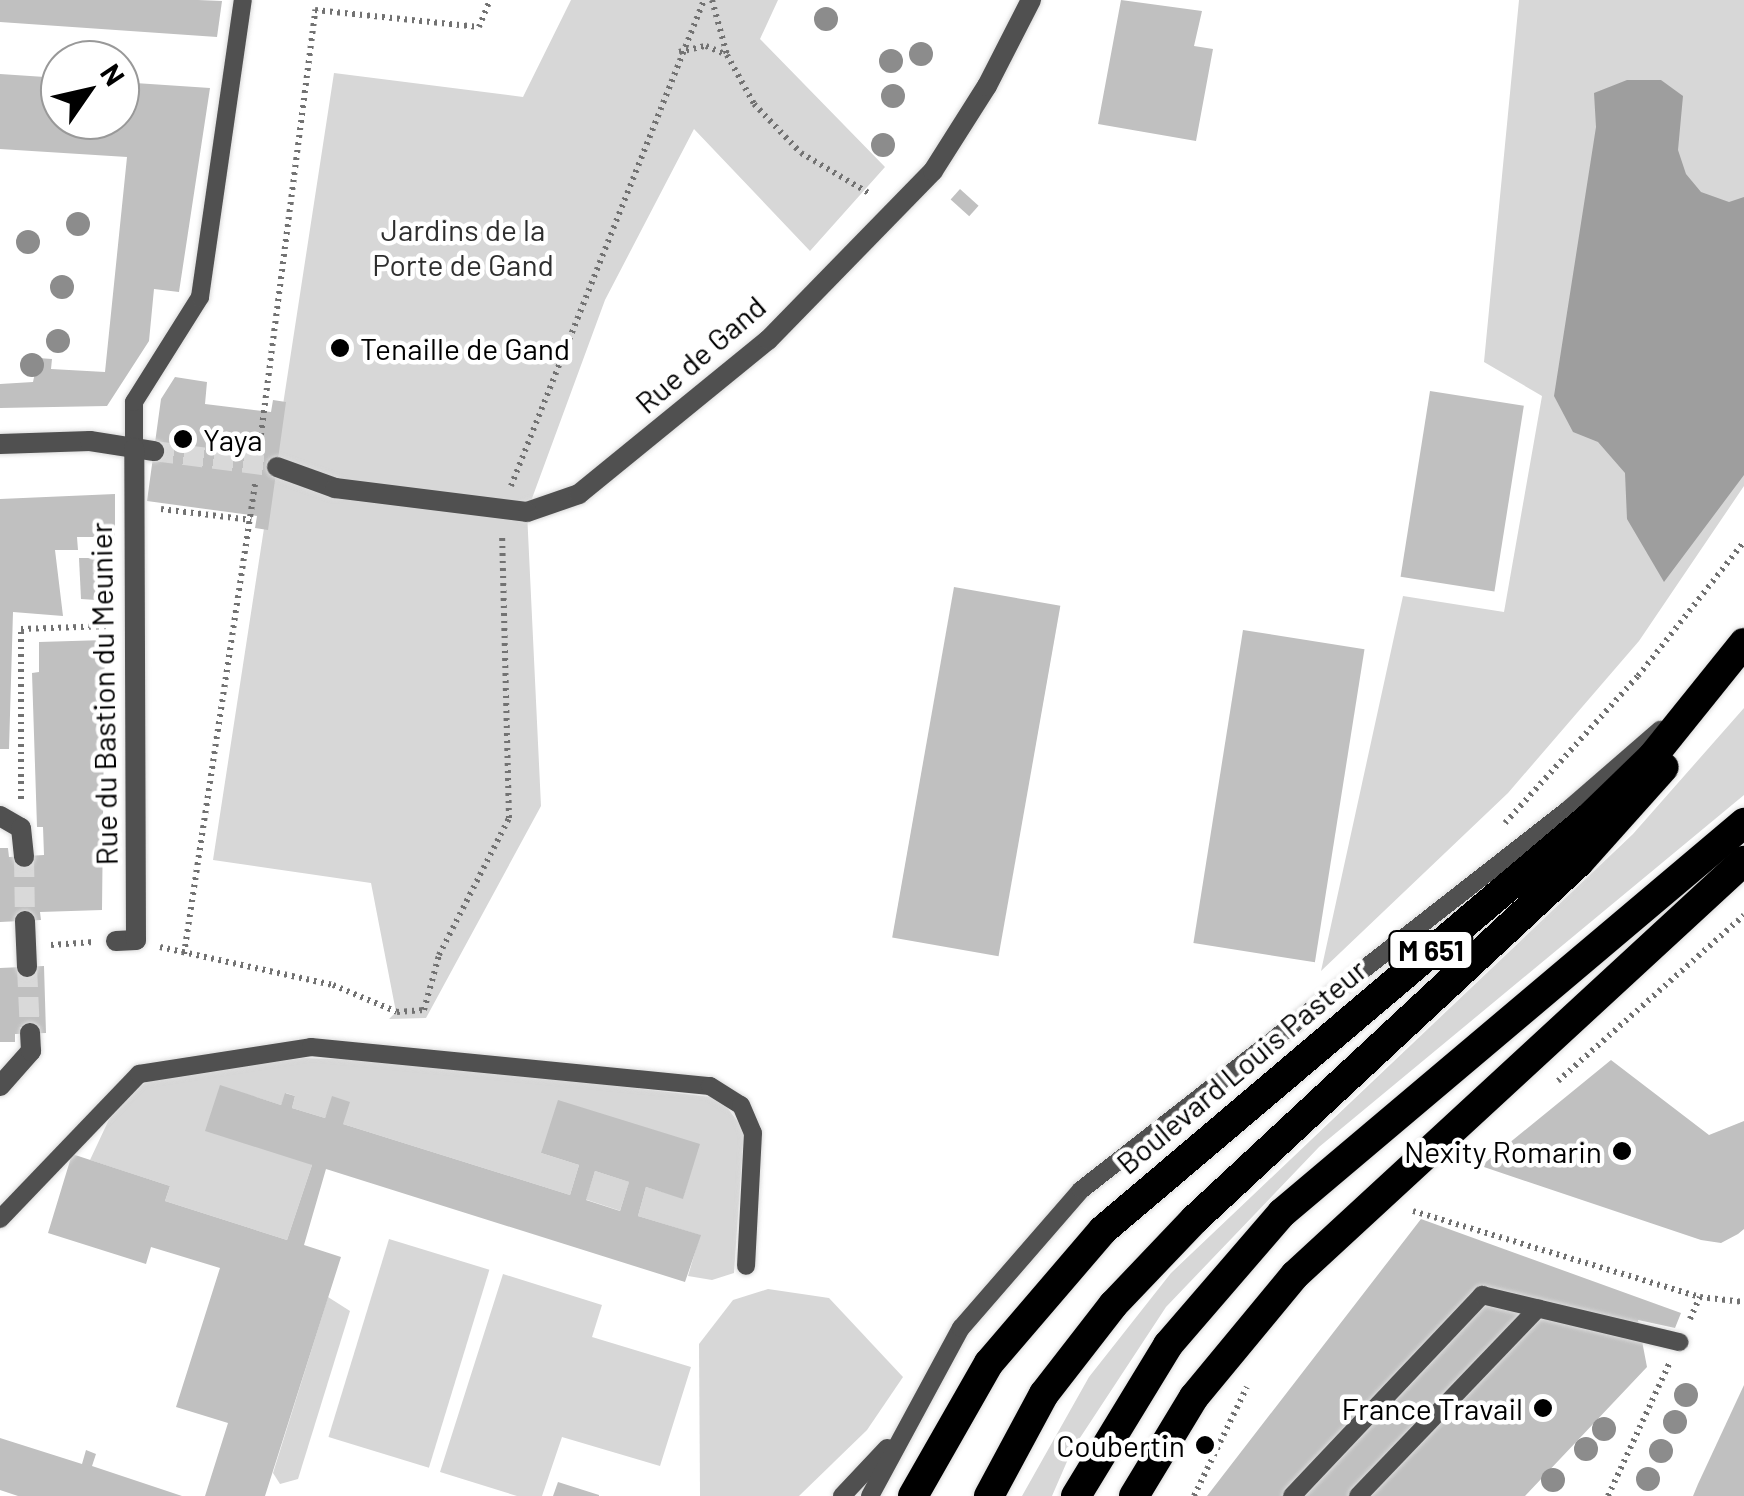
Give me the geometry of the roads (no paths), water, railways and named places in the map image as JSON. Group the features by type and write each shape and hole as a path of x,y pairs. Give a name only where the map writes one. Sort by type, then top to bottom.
{"highway":[{"name":"M 651","path":"1706,690 1744,643"},
{"name":"Boulevard Louis Pasteur","path":"913,1496 973,1386 1103,1230 1564,841 1653,756 1706,690"},
{"path":"989,1496 1050,1384 1113,1305 1195,1219 1605,836 1663,769 1706,690"},
{"path":"1076,1496 1191,1314 1271,1224 1336,1164 1744,823"},
{"path":"1134,1496 1194,1397 1294,1275 1744,861"}],"street":[{"name":"Rue de Gand","path":"276,467 335,488 517,507 579,494 768,340 933,170 988,86 1031,0"},
{"path":"0,444 144,449"},
{"name":"Rue du Bastion du Meunier","path":"126,940 144,449"},
{"path":"0,816 21,828 24,856"},
{"path":"25,921 27,967"},
{"path":"0,1086 32,1051 30,1034"}],"lane":[{"path":"144,449 134,402 200,296 244,0"},
{"path":"870,1496 901,1433 978,1305 1082,1190 1569,809 1706,690"},
{"path":"0,1219 139,1074 311,1046 710,1086 741,1104 753,1133 746,1266"},
{"path":"1292,1496 1482,1295 1670,1340"},
{"path":"1358,1496 1538,1308"},
{"path":"842,1496 901,1433"}],"tunnel":[{"path":"154,451 277,467"},
{"path":"24,857 25,921"},
{"path":"27,967 30,1033"}],"place":[{"name":"Tenaille de Gand","path":"340,348"},
{"name":"Yaya","path":"183,439"},
{"name":"Nexity Romarin","path":"1622,1151"},
{"name":"France Travail","path":"1543,1408"},
{"name":"Coubertin","path":"1205,1445"}],"park label":[{"name":"Jardins de la Porte de Gand","path":"463,246"}]}
